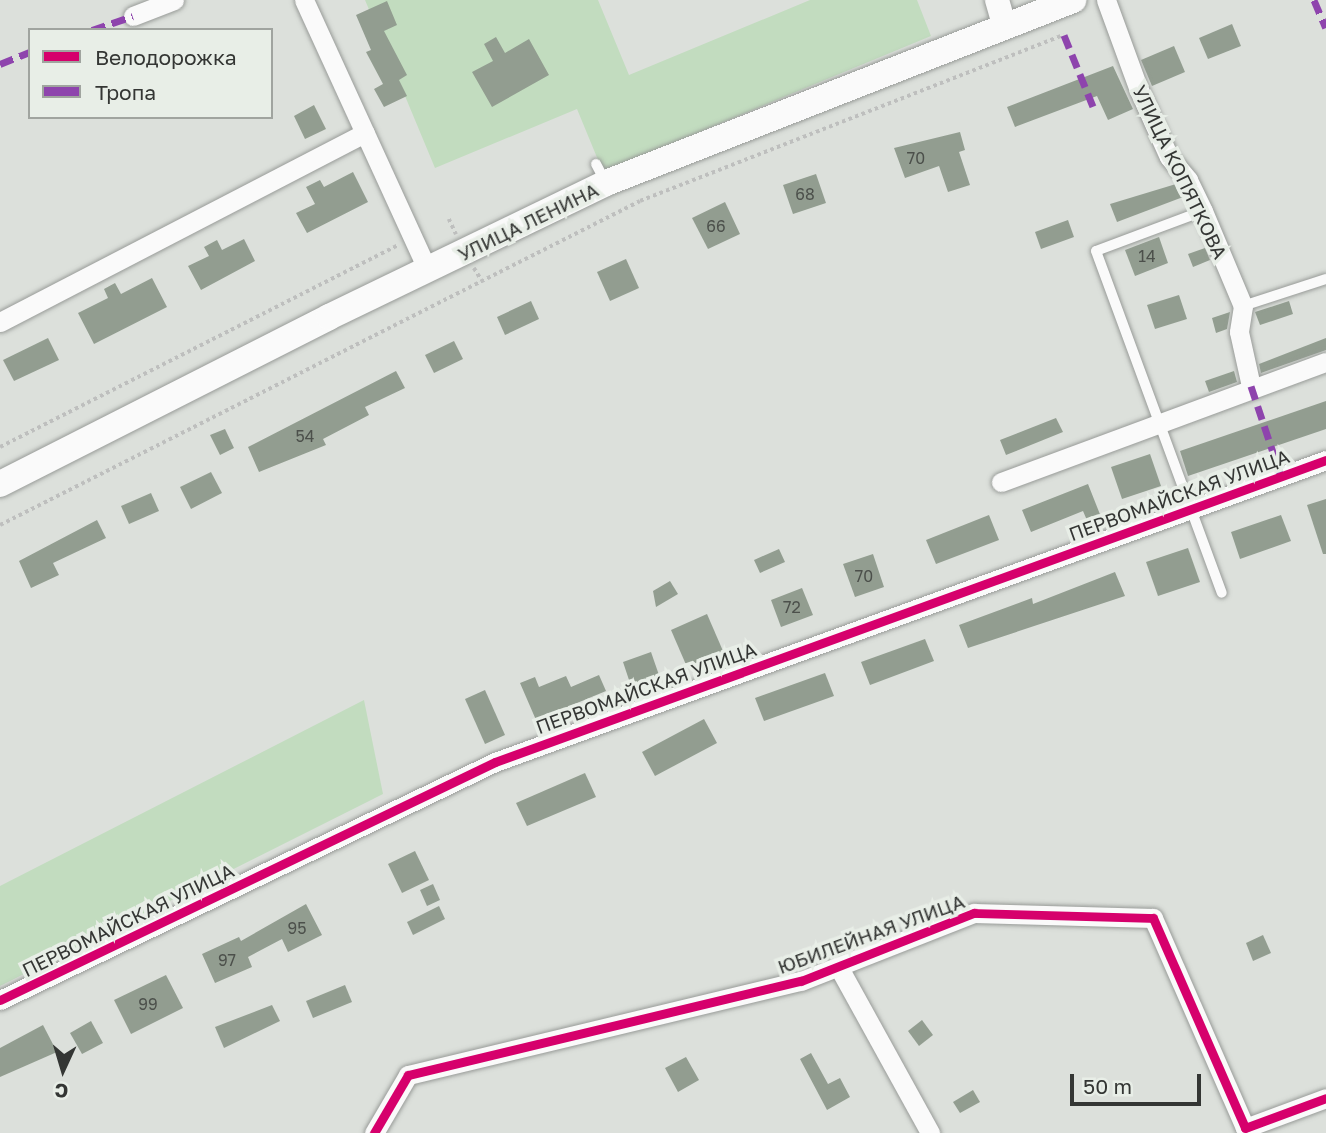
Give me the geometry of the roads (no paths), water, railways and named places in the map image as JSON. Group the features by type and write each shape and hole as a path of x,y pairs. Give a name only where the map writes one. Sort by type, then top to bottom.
{"main road":[{"name":"УЛИЦА ЛЕНИНА","path":"0,484 428,271 601,174 1000,13 1073,0"}],"street":[{"path":"133,16 174,0"},
{"path":"304,0 428,271"},
{"name":"УЛИЦА КОПЯТКОВА","path":"1105,0 1164,146 1203,211 1242,306 1239,332 1251,386"},
{"path":"0,321 365,133"},
{"path":"1001,482 1160,424 1251,386 1326,362"},
{"name":"ПЕРВОМАЙСКАЯ УЛИЦА","path":"0,1000 495,762 1326,460"},
{"name":"ЮБИЛЕЙНАЯ УЛИЦА","path":"374,1133 408,1075 801,981 974,914 1153,918 1240,1130 1326,1098"},
{"name":"ЮБИЛЕЙНАЯ УЛИЦА","path":"838,966 930,1133"}],"lane":[{"path":"1203,211 1096,251 1222,593"},
{"path":"1242,306 1326,279"}]}
